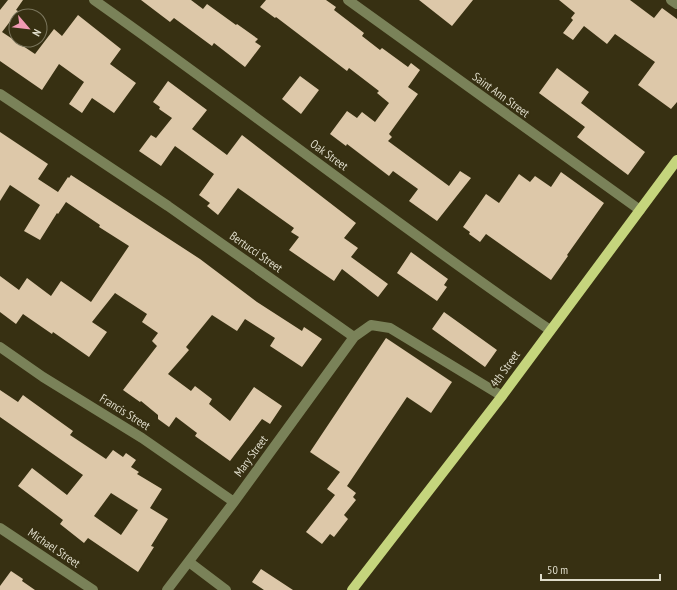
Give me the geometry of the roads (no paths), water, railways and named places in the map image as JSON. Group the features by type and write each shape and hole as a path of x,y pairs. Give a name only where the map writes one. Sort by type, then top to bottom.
{"main road":[{"name":"4th Street","path":"352,590 502,396 677,160"}],"street":[{"name":"Oak Street","path":"94,0 474,277 550,330"},
{"name":"Saint Ann Street","path":"348,0 640,210"},
{"path":"671,0 677,4"},
{"name":"Bertucci Street","path":"0,94 162,202 354,337"},
{"path":"354,337 371,325 390,328 502,396"},
{"name":"Mary Street","path":"168,590 354,337"},
{"name":"Francis Street","path":"0,348 43,377 142,438 234,502"},
{"name":"Michael Street","path":"0,528 93,590"},
{"path":"189,562 226,590"}]}
